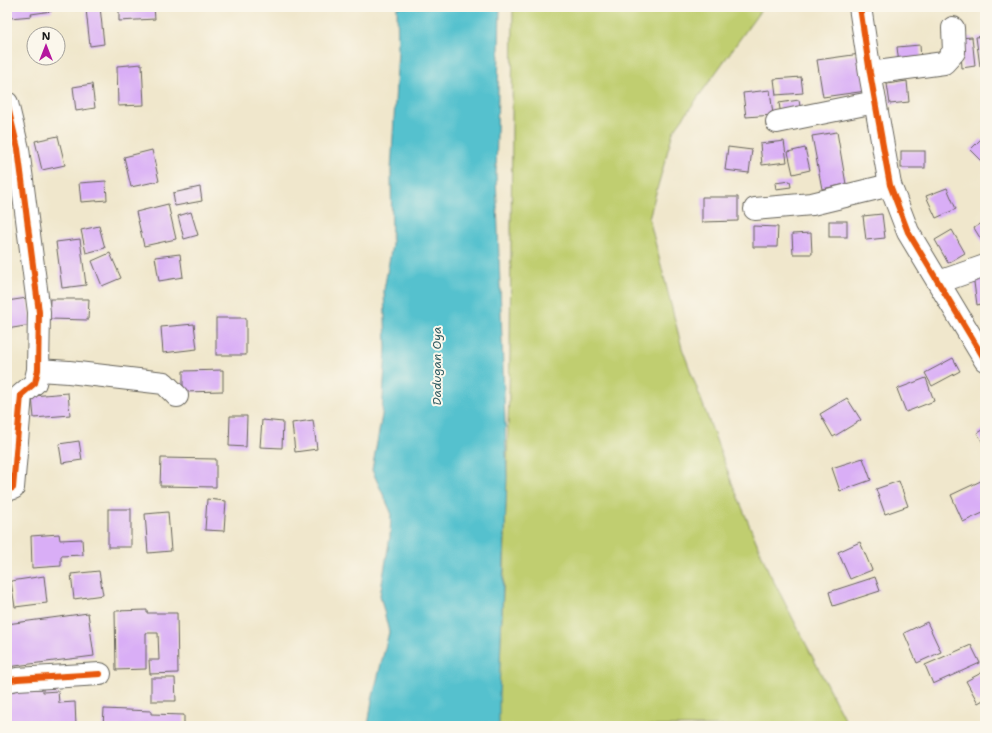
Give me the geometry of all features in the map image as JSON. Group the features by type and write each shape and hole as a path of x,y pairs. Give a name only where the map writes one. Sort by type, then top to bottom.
{"street":[{"path":"860,7 890,185 908,232 985,360"},
{"path":"870,73 944,63 954,52 953,28"},
{"path":"777,122 875,102"},
{"path":"7,103 18,149 39,312 38,370 35,383 21,395 13,488 7,490"},
{"path":"755,209 812,204 890,185"},
{"path":"939,282 985,266"},
{"path":"38,370 164,383 178,396"},
{"path":"7,681 17,679 100,674"}],"green space":[{"path":"513,7 763,7 673,132 649,218 682,348 732,483 768,570 848,726 497,726 504,570 510,356"}],"water":[{"name":"Dadugan Oya","path":"397,7 500,7 496,175 507,477 499,726 368,726 372,700 389,632 380,595 390,537 391,512 372,470 382,415 386,348 384,290 392,245 391,171 398,50"}],"building":[{"path":"9,7 51,7 52,11 31,14 32,16 10,18"},
{"path":"100,7 104,44 90,46 86,9"},
{"path":"119,7 154,7 155,19 119,21"},
{"path":"985,36 985,65 980,66 976,37"},
{"path":"972,37 975,66 962,68 960,38"},
{"path":"920,45 921,61 899,64 897,47"},
{"path":"860,54 866,91 823,97 817,60"},
{"path":"142,64 144,105 118,106 117,66"},
{"path":"801,77 803,93 776,95 774,79"},
{"path":"907,81 909,102 890,104 887,84"},
{"path":"92,84 95,108 76,111 73,87"},
{"path":"770,90 773,115 746,117 743,93"},
{"path":"799,100 801,112 781,115 779,103"},
{"path":"837,132 846,184 822,189 812,136"},
{"path":"58,136 65,165 42,170 35,141"},
{"path":"981,139 985,143 985,159 982,162 970,150"},
{"path":"784,141 787,162 762,165 760,144"},
{"path":"728,147 752,150 749,173 725,170"},
{"path":"805,148 810,170 793,174 788,152"},
{"path":"152,150 159,181 131,187 124,157"},
{"path":"901,151 925,151 925,168 901,168"},
{"path":"106,181 107,200 81,202 79,183"},
{"path":"790,181 791,187 776,189 775,183"},
{"path":"200,187 202,201 175,206 173,193"},
{"path":"947,188 956,209 936,218 926,196"},
{"path":"702,197 738,197 738,221 702,222"},
{"path":"168,204 176,239 144,246 136,212"},
{"path":"191,212 198,235 184,239 178,216"},
{"path":"882,214 885,238 866,240 863,216"},
{"path":"829,221 847,221 847,237 829,237"},
{"path":"985,221 985,246 974,228"},
{"path":"99,226 105,248 86,253 81,230"},
{"path":"753,226 778,227 777,247 753,247"},
{"path":"952,230 965,253 948,263 935,240"},
{"path":"811,233 812,254 793,254 792,234"},
{"path":"80,239 86,285 62,288 56,242"},
{"path":"110,253 121,278 102,286 92,261"},
{"path":"180,254 183,277 159,281 155,257"},
{"path":"985,273 985,303 977,305 973,275"},
{"path":"27,298 31,325 7,329 7,301"},
{"path":"50,299 89,299 88,320 49,319"},
{"path":"216,318 246,318 246,355 216,355"},
{"path":"194,324 197,349 163,353 161,327"},
{"path":"953,358 960,371 932,386 925,373"},
{"path":"223,370 223,391 183,392 183,371"},
{"path":"926,378 934,401 906,412 897,389"},
{"path":"68,393 70,415 34,418 32,396"},
{"path":"847,398 861,420 833,437 820,414"},
{"path":"230,416 247,416 246,447 229,446"},
{"path":"262,420 283,422 282,448 260,447"},
{"path":"313,420 317,449 295,452 292,423"},
{"path":"985,428 985,446 977,433"},
{"path":"79,441 82,460 62,463 59,444"},
{"path":"161,458 216,459 216,487 160,486"},
{"path":"863,458 871,480 840,491 832,468"},
{"path":"985,479 985,512 963,522 951,495"},
{"path":"899,481 908,506 885,514 876,489"},
{"path":"207,499 226,501 224,531 205,530"},
{"path":"108,509 131,509 131,547 108,547"},
{"path":"168,512 171,551 148,553 145,514"},
{"path":"59,534 60,540 82,539 83,555 61,556 61,566 32,568 31,536"},
{"path":"860,542 872,570 850,579 838,552"},
{"path":"99,571 103,595 74,599 71,574"},
{"path":"44,576 47,603 15,607 11,581"},
{"path":"875,577 880,591 833,606 829,592"},
{"path":"147,610 147,613 177,613 178,673 150,674 149,660 159,660 158,633 146,633 146,669 116,670 115,611"},
{"path":"88,613 94,656 7,667 7,624"},
{"path":"927,622 941,652 917,663 904,633"},
{"path":"971,645 980,663 933,684 925,665"},
{"path":"985,671 985,699 978,703 966,681"},
{"path":"151,678 175,678 176,701 151,701"},
{"path":"7,689 43,689 43,692 58,691 59,703 75,702 76,726 7,726"},
{"path":"104,709 151,711 151,714 184,715 184,726 103,726"}],"cycle path":[{"path":"860,7 890,185 908,232 985,360"},
{"path":"7,103 18,149 39,312 38,370 35,383 21,395 13,488 7,490"},
{"path":"7,681 17,679 100,674"}]}
